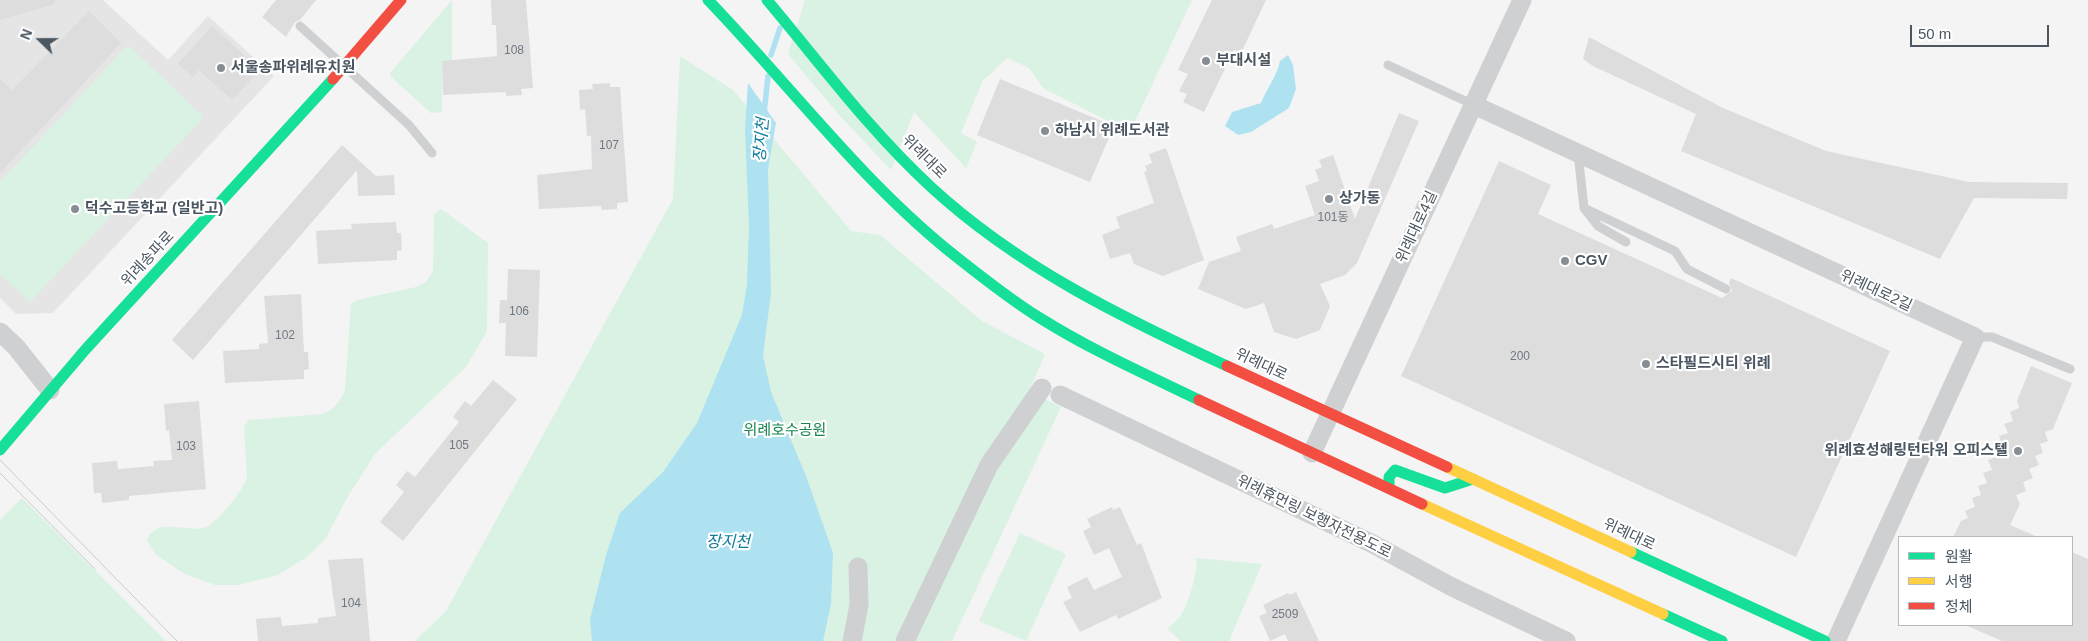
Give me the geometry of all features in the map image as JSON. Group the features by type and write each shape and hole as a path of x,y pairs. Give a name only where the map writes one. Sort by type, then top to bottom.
{"main road":[{"name":"위례송파로","path":"0,450 50,390 344,66 401,0"},
{"name":"위례대로","path":"767,0 908,165 973,223 1069,288 1123,318 1825,641"},
{"path":"710,1 758,52 832,138 892,200 949,251 1040,318 1108,356 1312,453 1722,641"},
{"path":"1389,488 1389,477 1396,470 1445,488 1473,479"}],"street":[{"name":"위례대로4길","path":"1312,453 1522,0"},
{"name":"위례대로2길","path":"1474,104 1975,337"},
{"path":"0,332 16,347 50,390"},
{"path":"1836,641 1975,337"},
{"path":"906,641 989,465 1042,388"},
{"name":"위례휴먼링 보행자전용도로","path":"1060,395 1371,543 1452,587 1566,641"},
{"path":"852,641 859,604 858,567"}],"lane":[{"path":"300,26 409,125 432,153"},
{"path":"1388,64 1474,104"},
{"path":"1578,153 1584,208 1598,226 1626,242"},
{"path":"1584,208 1675,251 1687,269 1726,289"},
{"path":"1975,337 1992,337 2070,369"}],"shaded area":[{"name":"덕수고등학교 (일반고)","path":"0,0 103,0 168,60 208,16 274,76 53,313 16,314 0,298"}],"green space":[{"path":"452,0 452,61 442,61 442,112 431,113 391,77 390,73"},
{"path":"805,0 1192,0 1130,132 1043,88 1029,68 1008,58 983,80 961,133 977,142 966,168 914,112 891,170 840,116 788,54"},
{"path":"128,45 204,117 30,302 0,274 0,182"},
{"name":"위례호수공원","path":"680,56 733,90 851,231 880,235 982,321 1045,354 1029,391 1061,407 952,641 415,641 446,611 673,199"},
{"path":"441,209 488,243 487,331 466,367 375,454 347,498 326,538 307,557 278,575 239,585 215,585 183,573 155,554 147,540 151,533 164,527 204,528 216,520 236,497 247,477 244,427 248,420 322,414 333,408 338,402 345,390 351,304 357,300 416,287 426,282 433,271 434,214"},
{"path":"22,498 166,641 0,641 0,520"},
{"path":"1020,533 1066,554 1026,641 979,621"},
{"path":"1196,558 1262,564 1229,641 1181,641 1167,629 1180,617 1187,603 1197,563"}],"water":[{"path":"1288,55 1293,65 1296,89 1289,108 1251,132 1238,135 1225,126 1232,112 1261,103 1277,72 1280,61"},
{"name":"장지천","path":"748,83 776,123 768,169 771,292 763,356 771,392 806,476 833,553 831,604 823,641 592,641 590,619 606,555 620,513 663,472 697,423 742,315 747,284 749,226 745,129"}],"building":[{"path":"0,0 55,0 55,4 0,20"},
{"path":"276,0 316,0 300,20 295,22 286,37 262,17"},
{"path":"491,0 526,0 533,88 521,89 522,95 506,96 506,92 443,95 442,61 497,56 496,25 492,25"},
{"name":"부대시설","path":"1212,0 1266,0 1241,53 1234,50 1204,112 1183,102 1187,94 1179,91 1188,74 1178,70"},
{"path":"89,11 121,43 0,173 0,79 12,90"},
{"path":"212,26 260,70 232,100 199,70 193,77 178,64"},
{"path":"1589,37 1723,108 1826,151 1969,182 2068,183 2067,199 1974,198 1940,259 1681,151 1696,114 1593,66 1583,59"},
{"name":"하남시 위례도서관","path":"1000,79 1114,126 1090,182 977,135"},
{"path":"610,83 610,87 620,87 628,202 617,203 617,209 602,210 601,206 539,209 537,175 592,169 591,136 587,136 585,109 580,110 579,90 593,89 592,84"},
{"name":"상가동","path":"1399,113 1419,121 1357,263 1345,275 1320,284 1330,306 1320,330 1296,339 1274,332 1264,303 1246,309 1198,289 1209,262 1241,251 1236,237 1272,224 1274,229 1315,215 1305,186 1319,181 1315,170 1322,167 1319,160 1333,155 1355,219"},
{"path":"342,145 376,176 394,175 395,195 358,196 357,170 193,360 172,340"},
{"path":"1166,148 1204,260 1163,276 1134,264 1130,253 1110,259 1102,235 1120,228 1116,217 1154,203 1144,172 1147,171 1145,166 1152,163 1149,154"},
{"name":"스타필드시티 위례","path":"1499,161 1551,185 1538,214 1722,298 1732,291 1729,283 1731,278 1890,351 1796,557 1401,376"},
{"path":"396,222 397,233 401,233 402,250 397,251 397,260 318,264 316,231 352,229 351,224"},
{"path":"508,269 540,270 537,357 505,356 506,323 499,323 500,300 507,300"},
{"path":"301,294 304,352 308,352 309,369 304,370 304,379 225,383 223,351 259,349 259,344 268,343 264,296"},
{"name":"위례효성해링턴타워 오피스텔","path":"2031,366 2072,383 2053,429 2045,432 2048,441 2040,444 2043,453 2035,456 2039,465 2029,469 2033,478 2023,482 2026,491 2016,495 2020,504 2010,525 2036,536 1954,536 1961,521 1968,518 1965,511 1975,507 1972,498 1981,495 1978,486 1987,483 1983,473 1992,470 1988,460 1996,457 1993,449 2002,445 1999,436 2008,433 2004,424 2013,421 2010,412 2019,408 2017,401"},
{"path":"493,380 517,399 403,541 380,522 404,492 396,485 407,471 415,477 459,422 453,417 465,401 471,406"},
{"path":"199,401 206,489 129,496 129,500 102,503 101,493 94,493 92,463 117,461 118,469 154,466 153,461 172,460 169,430 166,431 164,404"},
{"path":"1112,507 1113,510 1120,507 1137,545 1141,543 1162,598 1118,619 1116,615 1080,632 1063,602 1072,598 1067,587 1087,577 1094,590 1122,577 1109,548 1094,555 1083,531 1091,527 1087,519"},
{"path":"2073,552 2088,559 2088,641 2002,641 1967,626 2073,626"},
{"path":"363,558 370,641 258,641 256,619 281,617 282,626 318,623 318,618 336,616 328,560"},
{"path":"1296,592 1319,641 1288,641 1285,634 1270,641 1259,616 1267,613 1263,605 1288,593 1290,595"}],"waterway":[{"name":"장지천","path":"771,55 780,28"},
{"name":"장지천","path":"764,114 768,76"}],"tram line":[{"path":"0,460 177,641"},
{"path":"0,473 95,569"}],"traffic: fast":[{"path":"708,0 854,161 916,223 949,251 1005,295 1059,330 1199,400"},
{"path":"767,0 866,120 931,187 964,216 999,242 1072,288 1148,329 1227,366"},
{"path":"0,450 85,350 333,79"},
{"path":"1389,488 1389,477 1395,470 1445,488 1473,479"},
{"path":"1631,552 1825,641"},
{"path":"1663,614 1722,641"}],"traffic: slow":[{"path":"1447,467 1631,552"},
{"path":"1422,504 1663,614"}],"traffic: jam":[{"path":"333,79 401,0"},
{"path":"1227,366 1447,467"},
{"path":"1199,400 1422,504"}],"place":[{"name":"부대시설","path":"1206,61"},
{"name":"서울송파위례유치원","path":"221,68"},
{"name":"하남시 위례도서관","path":"1045,131"},
{"name":"상가동","path":"1329,199"},
{"name":"덕수고등학교 (일반고)","path":"75,209"},
{"name":"CGV","path":"1565,261"},
{"name":"스타필드시티 위례","path":"1646,364"},
{"name":"위례효성해링턴타워 오피스텔","path":"2018,451"}]}
